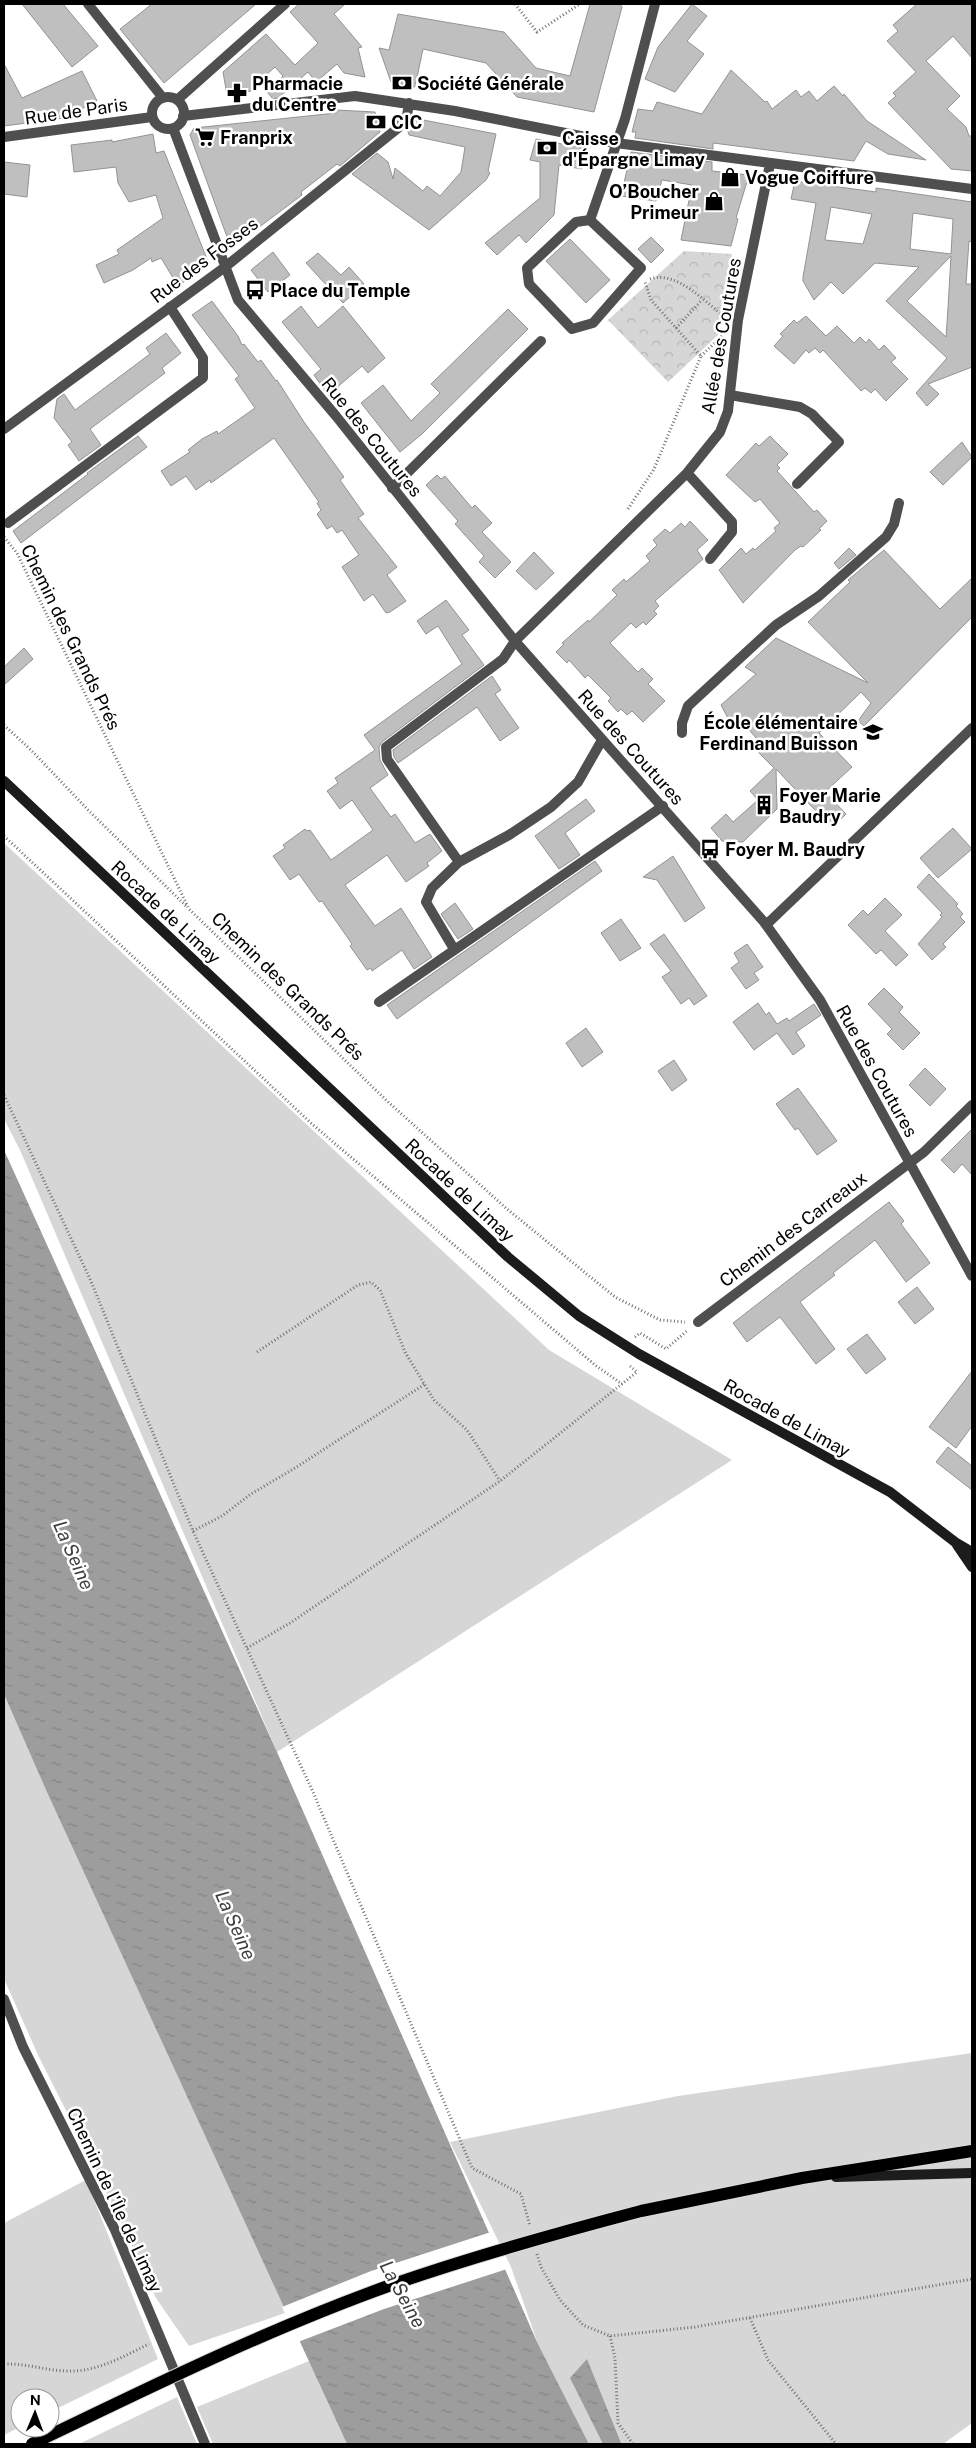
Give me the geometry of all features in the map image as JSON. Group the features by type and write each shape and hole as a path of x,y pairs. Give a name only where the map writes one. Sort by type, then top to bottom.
{"main road":[{"name":"Rocade de Limay","path":"4,781 501,1250 579,1316 639,1354 890,1492 955,1542 972,1552"},
{"name":"Rocade de Limay","path":"955,1542 972,1567"},
{"path":"32,2444 190,2368 390,2285 516,2244 642,2211 802,2178 972,2151"},
{"path":"802,2178 972,2173"}],"street":[{"path":"88,4 163,98 177,100 182,107 183,116 180,123 173,128 162,128 154,122 152,117 153,107 163,98"},
{"path":"177,100 285,4"},
{"path":"590,220 625,119 655,4"},
{"path":"183,116 355,96 454,111 616,143 972,189"},
{"name":"Rue des Fosses","path":"4,429 225,267 398,128 407,116 409,103"},
{"name":"Rue de Paris","path":"4,137 152,117"},
{"name":"Rue des Coutures","path":"173,128 238,300 256,324 336,416 516,642 663,806 766,925 820,1000 972,1276"},
{"name":"Allée des Coutures","path":"459,862 387,759 386,747 503,659 516,642 687,473 720,432 728,411 738,320 770,164"},
{"path":"590,220 641,268 593,323 572,329 529,284 527,268 576,222 590,220"},
{"path":"8,523 203,378 203,358 170,308"},
{"path":"392,488 540,341"},
{"path":"730,395 800,407 812,414 839,442 797,484"},
{"path":"687,473 732,522 732,532 710,560"},
{"path":"682,734 682,723 688,706 776,625 819,596 886,537 894,524 899,503"},
{"path":"766,925 972,728"},
{"path":"454,949 426,902 432,888 459,862 509,835 551,807 578,782 602,740"},
{"path":"379,1002 663,806"},
{"name":"Chemin des Carreaux","path":"698,1322 908,1162 924,1152 972,1105"},
{"name":"Chemin de l'Île de Limay","path":"4,1999 23,2047 115,2230 206,2444"}],"path":[{"path":"515,4 537,32 580,4"},
{"path":"624,516 654,468 701,356 651,300 641,268"},
{"path":"645,280 659,276 676,280 734,324"},
{"path":"676,328 702,300"},
{"name":"Chemin des Grands Prés","path":"4,536 16,553 189,909 386,1100 507,1208 615,1297 660,1320 698,1322"},
{"path":"4,725 189,909"},
{"path":"4,836 312,1124 595,1365 622,1384"},
{"path":"4,1096 90,1279 193,1531 313,1792 472,2168 521,2194 531,2231"},
{"path":"257,1352 358,1285 371,1282 380,1290 405,1352 434,1400 467,1430 500,1481"},
{"path":"666,1349 698,1322"},
{"path":"247,1648 290,1623 500,1481 636,1372"},
{"path":"193,1531 222,1516 251,1494 295,1468 425,1384"},
{"path":"536,2249 541,2268 560,2300 584,2325 610,2336 666,2331 750,2318 806,2306 972,2279"},
{"path":"750,2318 768,2360 836,2444"},
{"path":"4,2364 22,2363 69,2371 87,2370 152,2343 159,2335"},
{"path":"610,2336 615,2358 618,2423 633,2444"}],"green space":[{"path":"684,251 732,254 718,335 668,382 608,320"},
{"path":"4,843 549,1350 732,1460 277,1752 20,1150 4,1119"},
{"path":"4,1694 288,2312 189,2346 156,2298 99,2176 39,2057 4,1979"},
{"path":"972,2053 972,2423 943,2444 589,2444 538,2344 511,2267 450,2142 678,2096"},
{"path":"86,2180 158,2359 60,2407 60,2388 10,2388 10,2432 4,2435 4,2223"},
{"path":"309,2361 347,2444 213,2444 197,2407"},
{"path":"177,2397 197,2444 79,2444"}],"water":[{"name":"La Seine","path":"4,1150 277,1752 538,2344 589,2444 347,2444 47,1792 4,1694"},
{"path":"587,2359 622,2444 603,2444 570,2378"}],"pier":[{"path":"491,2232 507,2269 384,2309 298,2342 282,2307 371,2271"}],"building":[{"path":"22,4 63,4 98,46 72,67"},
{"path":"152,4 256,4 164,83 120,29"},
{"path":"299,4 345,4 334,14 362,47 358,48 365,77 344,73 337,64 316,82 308,72 278,98 273,99 267,92 283,76 275,67 256,84 257,90 227,95 223,72 266,34 295,65 318,43 290,12"},
{"path":"590,4 620,4 622,7 594,112 517,97 486,63 423,49 415,87 391,82 379,48 389,50 398,14 504,32 536,68 570,76"},
{"path":"692,4 707,16 687,41 704,54 675,92 645,79 658,47"},
{"path":"917,4 972,4 972,58 953,36 926,61 960,96 947,109 966,127 969,136 972,136 972,171 951,169 888,103 896,96 893,93 916,72 887,41 898,31 893,25"},
{"path":"4,64 22,98 82,71 97,101 64,118 4,126"},
{"path":"731,70 765,102 767,101 772,109 796,90 801,97 809,91 817,101 834,86 843,96 844,94 867,121 926,160 888,154 866,141 854,161 713,143 713,149 635,138 636,132 632,132 638,109 653,111 657,102 702,114"},
{"path":"336,110 375,112 380,132 340,166 337,164 301,192 302,195 258,228 257,226 230,245 190,135 194,128 336,113"},
{"path":"413,118 496,134 488,171 490,173 486,180 429,230 352,174 377,153 388,162 393,179 395,168 423,191 427,186 440,196 461,172 465,147 409,135 407,128"},
{"path":"153,134 156,153 164,151 209,264 178,286 161,258 152,262 151,258 133,270 104,283 96,265 119,254 117,250 163,218 156,195 129,202 118,183 116,167 74,172 71,145 112,140 112,142"},
{"path":"536,139 588,149 582,169 559,165 554,215 526,243 519,235 497,255 485,243 540,198 540,162 530,160"},
{"path":"631,152 712,162 712,171 749,175 736,218 738,219 731,246 681,240 692,185 662,180 656,201 621,196"},
{"path":"4,162 30,165 27,197 4,194"},
{"path":"795,181 876,192 876,188 972,202 972,242 969,241 966,284 972,284 972,367 928,384 939,394 927,406 916,393 947,358 886,301 919,267 875,263 843,294 831,282 814,300 803,281 803,277 816,203 791,199","holes":["831,207 872,214 863,244 825,240","913,213 953,219 951,254 910,249","951,256 946,337 907,301"]},
{"path":"651,237 664,250 651,263 638,249"},
{"path":"570,239 610,280 586,303 546,261"},
{"path":"273,252 290,275 268,292 251,270"},
{"path":"318,253 341,275 349,267 364,284 343,303 306,263"},
{"path":"212,301 238,336 242,345 244,344 258,362 261,360 277,380 304,422 344,477 340,480 364,514 358,518 397,567 387,575 406,601 390,612 386,613 373,594 364,601 342,567 359,555 342,530 337,533 332,526 327,529 317,514 321,510 317,503 319,502 274,438 211,483 210,480 196,490 186,476 171,486 161,471 190,452 188,450 202,439 217,431 218,434 255,408 235,379 239,376 192,315"},
{"path":"301,306 318,328 343,306 385,358 368,373 362,366 328,395 314,375 321,369 282,322"},
{"path":"508,309 528,329 422,434 400,452 361,403 383,385 411,421 440,393 431,384"},
{"path":"806,316 826,336 837,326 854,343 860,337 866,343 869,339 879,350 884,345 896,358 891,362 908,379 886,401 875,389 871,393 865,388 861,391 823,350 820,353 815,348 809,353 806,350 794,364 774,346 783,336 780,334 794,320 797,323"},
{"path":"166,333 181,353 162,368 165,373 90,429 101,445 79,461 68,445 72,442 54,418 57,399 64,394 75,410 150,354 146,348"},
{"path":"138,436 147,447 21,543 13,531"},
{"path":"770,436 788,454 777,465 780,468 777,471 814,512 817,510 827,521 819,529 821,530 803,547 801,546 795,550 743,603 719,570 741,548 746,554 753,548 755,550 776,531 774,528 780,523 760,499 755,502 726,475 756,443 759,446"},
{"path":"962,442 972,457 943,485 930,472"},
{"path":"437,475 441,479 445,476 472,508 475,505 492,523 482,532 511,562 495,578 479,562 484,556 455,524 458,521 426,485"},
{"path":"690,521 708,540 697,550 703,559 655,601 659,606 654,611 657,614 646,625 643,622 636,628 631,623 610,643 638,672 642,668 653,679 648,684 665,701 643,722 632,711 627,715 621,709 618,712 608,701 611,698 588,675 585,678 569,660 567,663 556,652 564,644 562,643 588,620 589,622 617,595 612,590 624,579 626,582 650,561 646,556 657,545 653,540 665,529 670,533 681,523 685,527"},
{"path":"849,548 856,555 839,569 834,563"},
{"path":"884,550 940,609 972,578 972,617 864,726 858,721 871,703 861,692 819,733 852,767 825,792 846,814 832,828 776,769 777,809 743,842 722,841 711,828 726,814 733,822 758,800 750,791 774,768 757,751 763,746 738,717 730,722 721,705 756,674 745,667 776,638 868,683 808,622 850,582 848,580"},
{"path":"534,552 554,573 536,590 516,571"},
{"path":"446,600 469,630 462,635 484,665 382,742 379,747 380,760 388,775 370,788 391,817 395,814 415,843 430,834 442,851 427,863 429,866 406,882 387,855 345,885 375,926 401,908 432,957 414,969 402,950 372,971 371,968 367,970 350,946 352,944 322,901 319,902 299,874 290,880 273,856 285,848 283,845 305,829 307,831 310,830 331,860 373,830 352,800 340,809 327,791 338,783 335,778 375,750 364,735 462,664 438,626 426,634 417,621"},
{"path":"24,648 33,659 4,685 4,667"},
{"path":"492,676 501,690 495,694 519,728 500,741 477,707 398,763 394,757 393,750"},
{"path":"586,799 595,811 565,833 580,855 559,869 535,836"},
{"path":"953,828 972,849 938,878 920,858"},
{"path":"673,856 705,908 685,922 657,880 643,877"},
{"path":"595,861 602,871 397,1019 387,1005"},
{"path":"929,874 958,904 956,906 963,914 960,917 965,922 943,944 946,947 932,960 918,944 942,917 940,915 942,913 917,887"},
{"path":"885,898 902,915 885,931 908,955 896,966 881,950 876,954 848,925 863,910 868,915"},
{"path":"455,903 473,929 458,939 441,914"},
{"path":"621,919 641,948 620,961 601,933"},
{"path":"664,934 707,996 694,1005 689,998 681,1004 662,977 671,971 650,944"},
{"path":"747,944 763,967 754,973 759,980 746,989 731,968 739,962 734,953"},
{"path":"884,988 903,1007 899,1012 920,1033 903,1050 887,1034 892,1029 868,1004"},
{"path":"758,1003 766,1015 769,1012 777,1024 787,1018 789,1021 814,1004 821,1015 796,1032 805,1046 793,1055 777,1033 754,1050 733,1022"},
{"path":"586,1028 603,1052 582,1067 566,1043"},
{"path":"674,1060 687,1080 672,1091 658,1071"},
{"path":"925,1068 946,1089 930,1106 909,1085"},
{"path":"798,1088 837,1141 817,1155 798,1128 795,1130 776,1104"},
{"path":"972,1129 972,1175 962,1164 954,1173 941,1160"},
{"path":"889,1202 904,1221 901,1224 930,1263 906,1282 875,1240 800,1302 835,1349 816,1364 780,1317 747,1342 733,1323"},
{"path":"917,1287 934,1309 915,1324 898,1302"},
{"path":"867,1334 886,1359 866,1374 847,1349"},
{"path":"972,1371 972,1426 956,1448 929,1427"},
{"path":"948,1447 972,1466 972,1490 936,1462"}],"place":[{"name":"Société Générale","path":"402,83"},
{"name":"Pharmacie du Centre","path":"237,93"},
{"name":"CIC","path":"376,122"},
{"name":"Franprix","path":"205,137"},
{"name":"Caisse d'Épargne Limay","path":"547,148"},
{"name":"Vogue Coiffure","path":"730,177"},
{"name":"O’Boucher Primeur","path":"714,201"},
{"name":"Place du Temple","path":"255,290"},
{"name":"École élémentaire Ferdinand Buisson","path":"873,732"},
{"name":"Foyer Marie Baudry","path":"764,805"},
{"name":"Foyer M. Baudry","path":"710,849"}]}
